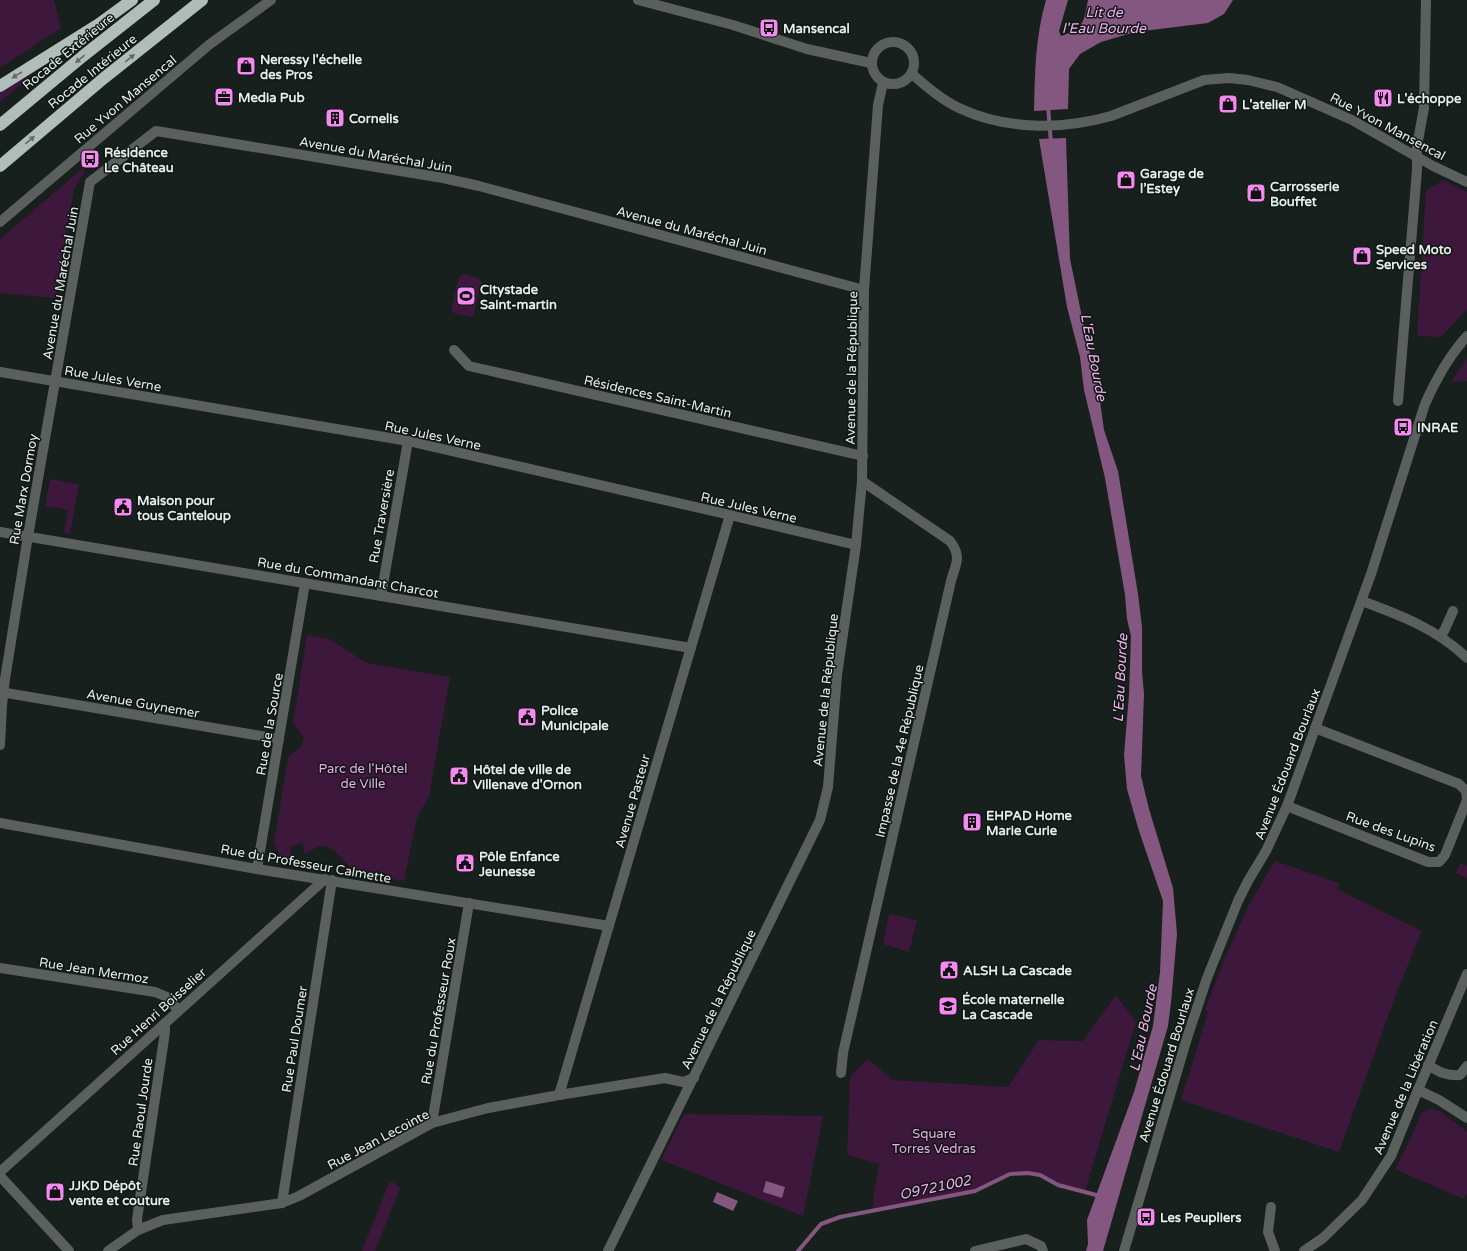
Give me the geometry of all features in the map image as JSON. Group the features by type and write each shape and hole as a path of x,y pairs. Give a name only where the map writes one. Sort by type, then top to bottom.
{"highway":[{"path":"0,86 99,24 132,0"},
{"name":"Rocade Extérieure","path":"0,125 83,56 154,0"},
{"name":"Rocade Intérieure","path":"0,166 104,78 202,0"}],"street":[{"name":"Rue Yvon Mansencal","path":"0,222 210,44 271,0"},
{"path":"638,0 733,25 808,49 871,63"},
{"path":"1398,401 1417,170 1417,146 1424,108 1426,0"},
{"path":"889,42 896,42 908,48 914,60 912,74 902,83 890,85 883,83 874,74 871,63 876,49 889,42"},
{"name":"Rue Yvon Mansencal","path":"912,74 930,89 957,107 978,116 1026,125 1077,124 1111,116 1204,80 1229,78 1248,80 1277,87 1345,116 1417,157 1467,182"},
{"name":"Avenue de la République","path":"608,1251 820,820 828,787 837,675 856,545 862,481 864,290 878,104 883,83"},
{"name":"Avenue du Maréchal Juin","path":"56,382 90,182 156,131 443,178 479,186 864,290"},
{"name":"Avenue Édouard Bourlaux","path":"1124,1251 1187,1038 1206,982 1238,901 1266,851 1287,806 1362,601 1432,386 1456,348 1467,336"},
{"name":"Résidences Saint-Martin","path":"454,350 469,366 863,456"},
{"name":"Rue Jules Verne","path":"0,372 408,441 856,545"},
{"name":"Rue Marx Dormoy","path":"0,744 1,692 56,382"},
{"name":"Rue Traversière","path":"381,596 408,441"},
{"name":"Impasse de la 4e République","path":"841,1073 844,1053 951,581 958,557 956,549 950,541 862,481"},
{"name":"Avenue Pasteur","path":"559,1095 730,515"},
{"name":"Rue du Commandant Charcot","path":"0,532 691,648"},
{"name":"Rue de la Source","path":"257,869 306,583"},
{"path":"1362,601 1398,614 1440,636 1467,658"},
{"path":"1440,636 1445,629 1453,610"},
{"name":"Avenue Guynemer","path":"1,692 279,739"},
{"name":"Rue des Lupins","path":"1287,806 1428,862 1439,862 1445,855 1467,800 1466,791 1460,784 1316,728"},
{"name":"Rue du Professeur Calmette","path":"0,823 257,869 328,879 609,926"},
{"name":"Rue Henri Boisselier","path":"0,1172 178,1010 328,879"},
{"name":"Rue Paul Doumer","path":"282,1203 328,879"},
{"name":"Rue du Professeur Roux","path":"432,1123 469,903"},
{"name":"Rue Jean Mermoz","path":"0,968 155,992 167,997 178,1010"},
{"name":"Avenue de la Libération","path":"1304,1251 1323,1238 1362,1200 1391,1156 1467,974"},
{"name":"Rue Raoul Jourde","path":"138,1230 137,1219 165,1032 165,1023"},
{"path":"1428,1065 1442,1074 1450,1076 1460,1075 1467,1066"},
{"name":"Rue Jean Lecointe","path":"108,1251 138,1230 163,1220 282,1203 299,1196 432,1123 488,1108 559,1095 665,1078 683,1082 694,1078"},
{"path":"1418,1090 1439,1100 1467,1118"},
{"path":"0,1176 69,1251"},
{"path":"1271,1207 1268,1232 1275,1251"},
{"path":"975,1251 1026,1239 1041,1246 1043,1251"}],"green space":[{"path":"0,0 54,0 61,28 0,68"},
{"path":"27,76 29,78 0,102 0,92"},
{"path":"83,168 85,172 74,189 55,298 0,293 0,239"},
{"path":"1444,180 1467,192 1467,309 1441,337 1417,336 1426,190"},
{"name":"Citystade Saint-martin","path":"463,274 479,278 482,282 473,316 471,317 454,313 451,310 459,277"},
{"path":"1467,358 1467,381 1451,382"},
{"path":"50,479 79,484 70,534 64,532 68,510 45,506"},
{"name":"Parc de l'Hôtel de Ville","path":"307,635 329,639 367,663 450,677 429,796 417,818 404,881 357,873 332,849 323,846 305,854 302,843 290,847 292,860 280,856 274,843 288,757 301,747 304,738 293,723"},
{"path":"1275,861 1339,883 1337,889 1422,931 1396,994 1339,1152 1181,1100 1208,1012 1205,1010 1222,965 1248,906"},
{"path":"1460,863 1467,866 1467,878 1456,873"},
{"path":"889,914 917,920 909,952 883,944"},
{"name":"Square Torres Vedras","path":"1116,995 1136,1022 1085,1191 1058,1185 1040,1175 1028,1173 1011,1174 975,1191 873,1211 873,1200 879,1164 847,1155 850,1077 868,1059 893,1080 1008,1087 1039,1040 1083,1041"},
{"path":"1430,1109 1440,1111 1467,1132 1467,1194 1463,1199 1395,1169 1411,1138 1420,1116 1423,1112"},
{"path":"684,1114 823,1116 803,1216 661,1160"},
{"path":"390,1180 400,1188 375,1251 362,1251"}],"water":[{"name":"Lit de l'Eau Bourde","path":"1046,0 1068,0 1059,31 1061,36 1079,27 1082,23 1088,0 1233,0 1224,14 1208,23 1135,32 1101,42 1080,54 1069,69 1068,109 1034,111 1035,69 1042,14"},
{"path":"1066,138 1070,259 1088,346 1096,372 1104,430 1118,471 1142,627 1142,672 1144,694 1141,776 1149,809 1173,888 1177,934 1168,1026 1103,1251 1086,1251 1088,1244 1087,1220 1134,1092 1153,1026 1160,972 1163,901 1139,831 1127,789 1124,755 1129,695 1131,636 1105,478 1084,390 1080,357 1067,307 1039,139"},
{"path":"766,1181 785,1187 782,1198 763,1192"},
{"path":"717,1192 738,1201 733,1211 713,1202"}],"waterway":[{"name":"L'Eau Bourde","path":"1048,106 1051,143"},
{"name":"O9721002","path":"798,1251 821,1224 840,1217 975,1191 1010,1174 1028,1173 1040,1175 1058,1185 1100,1196"}],"place":[{"name":"Mansencal","path":"769,28"},
{"name":"Neressy l'échelle des Pros","path":"246,66"},
{"name":"Media Pub","path":"224,97"},
{"name":"L'échoppe","path":"1383,98"},
{"name":"L'atelier M","path":"1228,104"},
{"name":"Cornelis","path":"335,118"},
{"name":"Résidence Le Château","path":"90,159"},
{"name":"Garage de l’Estey","path":"1126,180"},
{"name":"Carrosserie Bouffet","path":"1256,193"},
{"name":"Speed Moto Services","path":"1362,256"},
{"name":"Citystade Saint-martin","path":"466,296"},
{"name":"INRAE","path":"1403,427"},
{"name":"Maison pour tous Canteloup","path":"123,507"},
{"name":"Police Municipale","path":"527,717"},
{"name":"Hôtel de ville de Villenave d'Ornon","path":"459,776"},
{"name":"EHPAD Home Marie Curie","path":"972,822"},
{"name":"Pôle Enfance Jeunesse","path":"465,863"},
{"name":"ALSH La Cascade","path":"949,970"},
{"name":"École maternelle La Cascade","path":"948,1006"},
{"name":"JJKD Dépôt vente et couture","path":"55,1192"},
{"name":"Les Peupliers","path":"1146,1217"}]}
